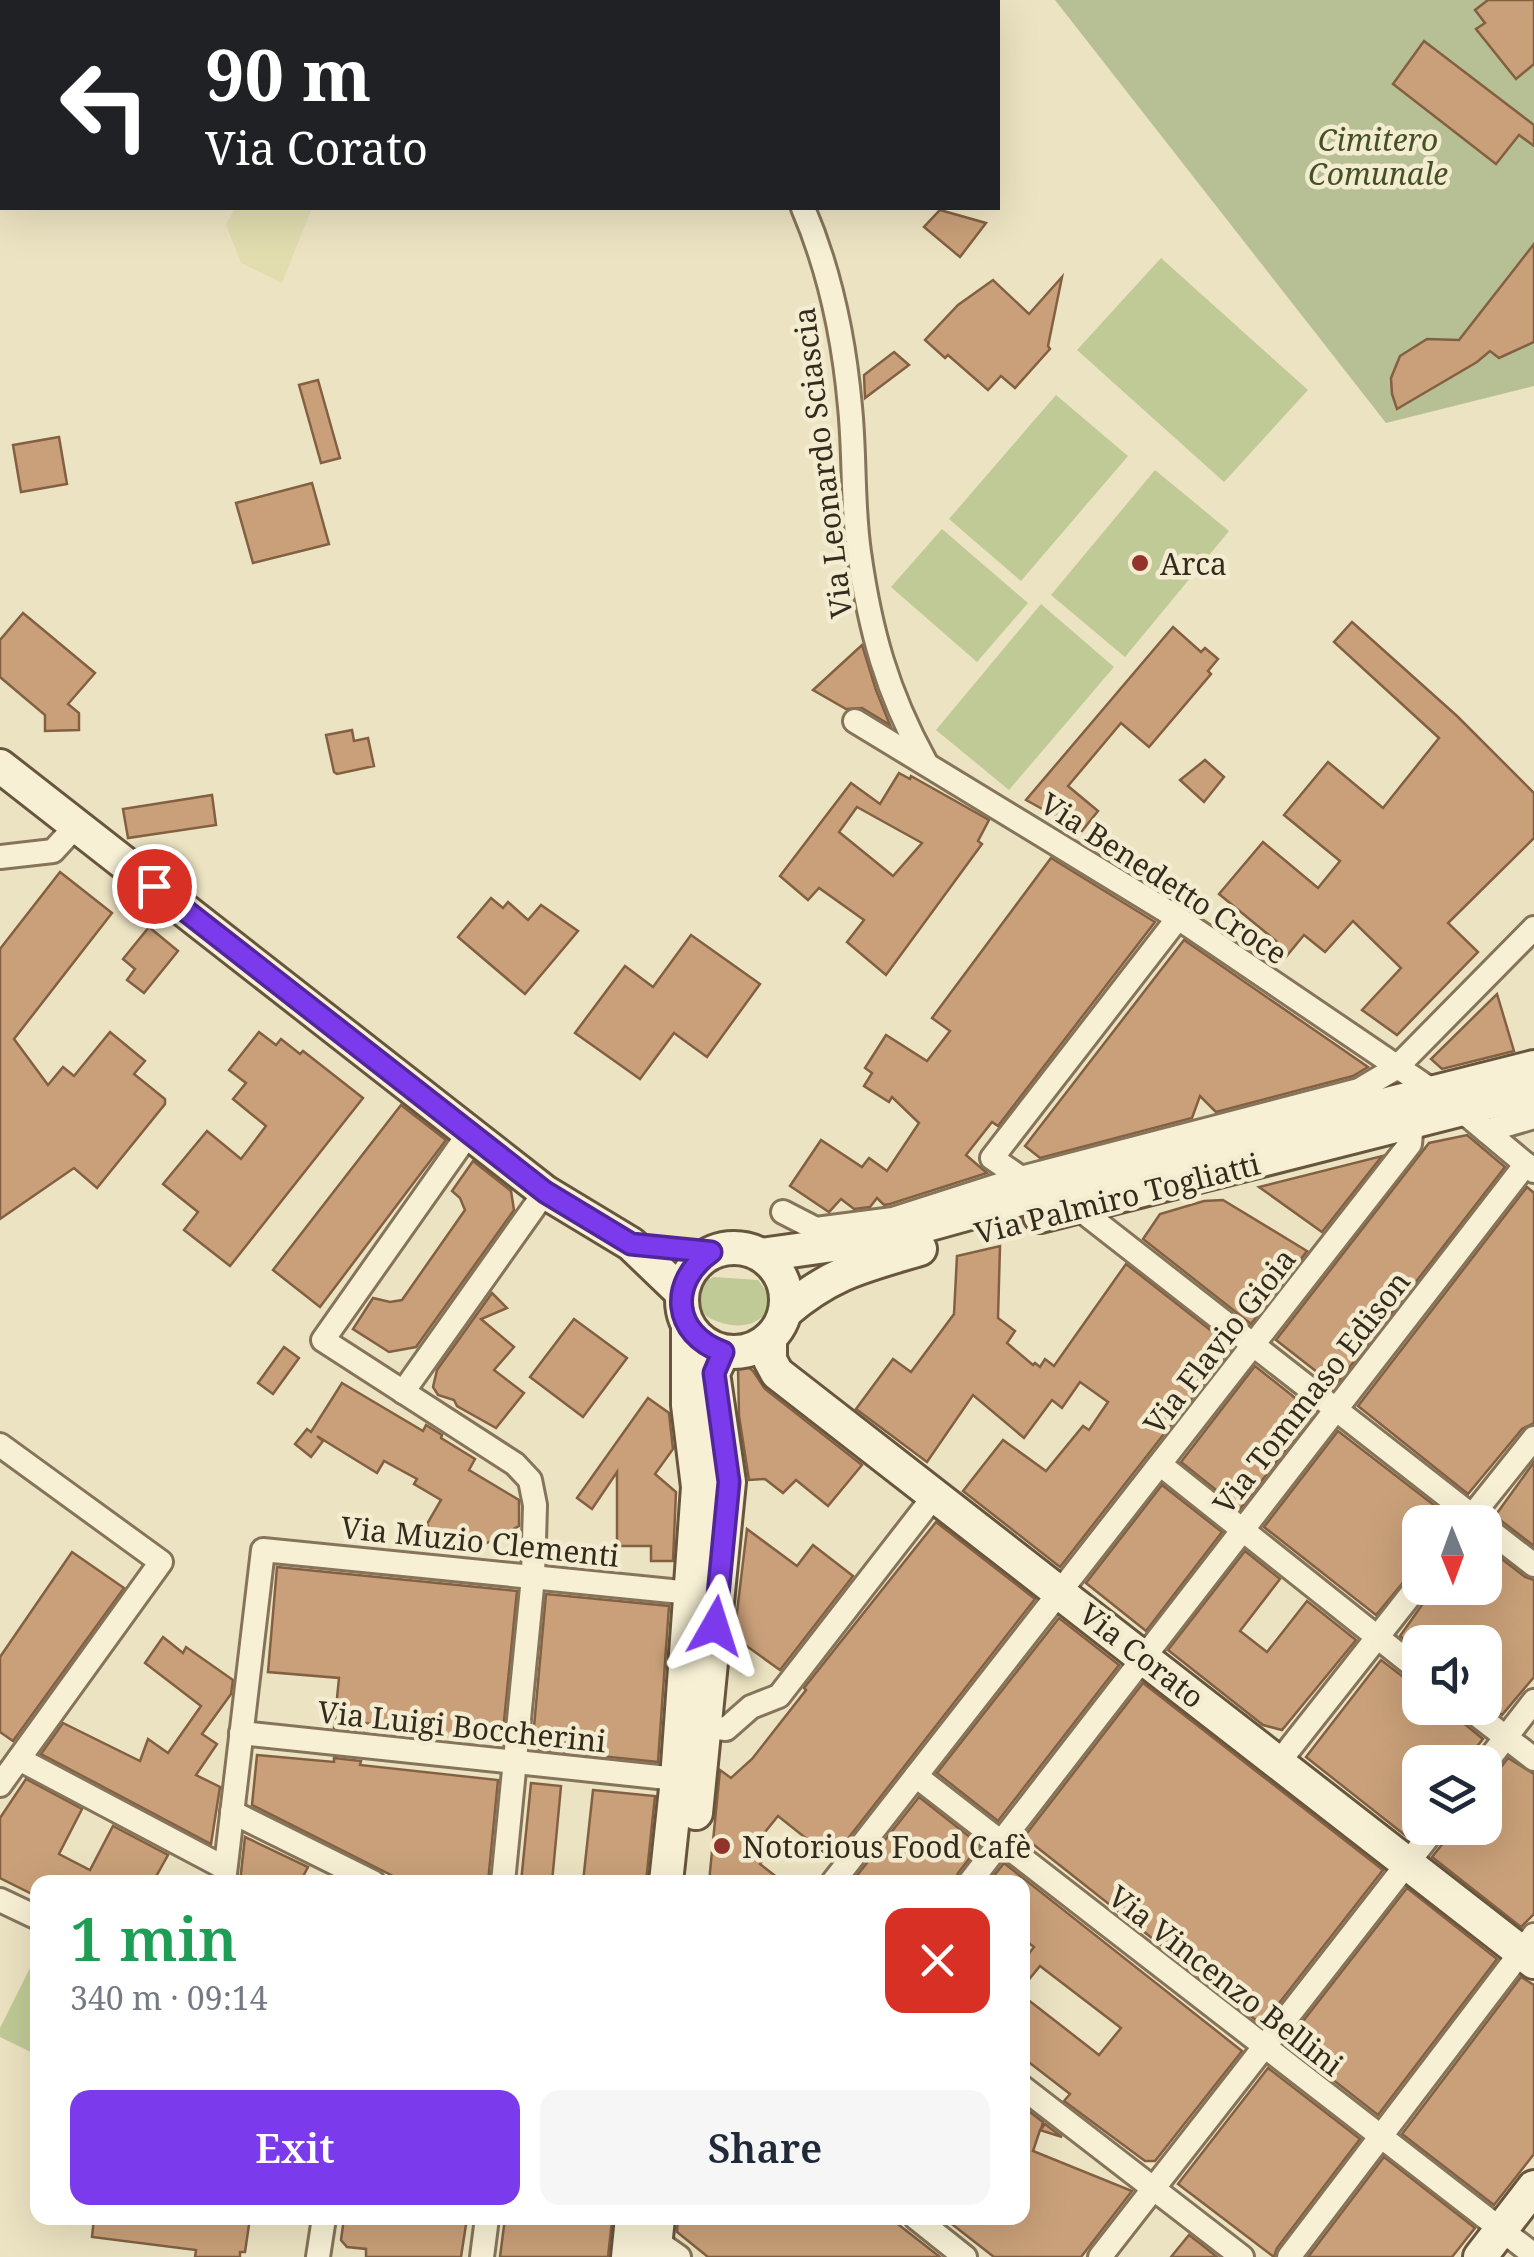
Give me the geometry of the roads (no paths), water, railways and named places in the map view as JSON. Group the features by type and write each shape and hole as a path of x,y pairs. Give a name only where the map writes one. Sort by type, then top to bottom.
{"main road":[{"path":"0,766 545,1192 631,1244 681,1292"},
{"name":"Via Palmiro Togliatti","path":"762,1255 876,1239 1107,1175 1461,1111 1534,1067"},
{"name":"Via Palmiro Togliatti","path":"778,1325 815,1287 852,1269 1076,1206 1534,1091"},
{"path":"631,1244 711,1252 746,1248 762,1255"},
{"path":"667,1875 698,1487 688,1405 688,1327 681,1292 697,1262 711,1252"},
{"name":"Via Corato","path":"762,1255 783,1280 770,1360 777,1372 1408,1863 1530,1950"},
{"path":"688,1327 709,1347 723,1352 745,1352 778,1325"},
{"path":"690,1875 729,1482 714,1373 723,1352"},
{"path":"1480,2257 1534,2187"}],"street":[{"name":"Via Leonardo Sciascia","path":"805,210 836,307 850,406 858,548 872,630 898,711 927,764"},
{"name":"Via Benedetto Croce","path":"855,721 1178,918 1461,1111 1530,1167"},
{"path":"0,857 52,851 76,826"},
{"path":"1021,1178 992,1158 1178,918"},
{"path":"782,1212 816,1229 892,1219 1021,1178 1358,1090 1396,1068 1534,928"},
{"path":"1461,1111 1534,1118"},
{"name":"Via Flavio Gioia","path":"839,1875 1410,1144 1412,1123"},
{"path":"469,1133 323,1340 515,1464 530,1480 535,1504 532,1576 504,1875"},
{"name":"Via Tommaso Edison","path":"976,1875 1241,1530 1530,1167"},
{"path":"404,1392 545,1192"},
{"path":"1076,1206 1455,1505"},
{"path":"1488,1505 1534,1438"},
{"path":"0,1445 161,1562 11,1759 0,1785"},
{"path":"1161,1465 1402,1658"},
{"path":"705,1727 726,1729 750,1706 779,1696 934,1495"},
{"path":"1502,1541 1534,1565"},
{"name":"Via Muzio Clementi","path":"241,1733 263,1550 691,1593"},
{"path":"1279,1762 1402,1605"},
{"path":"1500,1745 1534,1702"},
{"path":"1490,1725 1534,1759"},
{"path":"11,1759 224,1875 241,1733"},
{"name":"Via Luigi Boccherini","path":"241,1733 677,1779"},
{"name":"Via Vincenzo Bellini","path":"916,1776 1534,2255"},
{"path":"232,1812 358,1875"},
{"path":"1100,2257 1422,1845"},
{"path":"0,1900 30,1914"},
{"path":"1289,2257 1530,1950"},
{"path":"1030,2093 1242,2257"},
{"path":"318,2257 323,2225"},
{"path":"482,2257 486,2225"},
{"path":"925,2225 966,2257"}],"place":[{"name":"Arca","path":"1140,563"},
{"name":"Notorious Food Cafè","path":"722,1846"}],"park label":[{"name":"Cimitero Comunale","path":"1378,156"}]}
